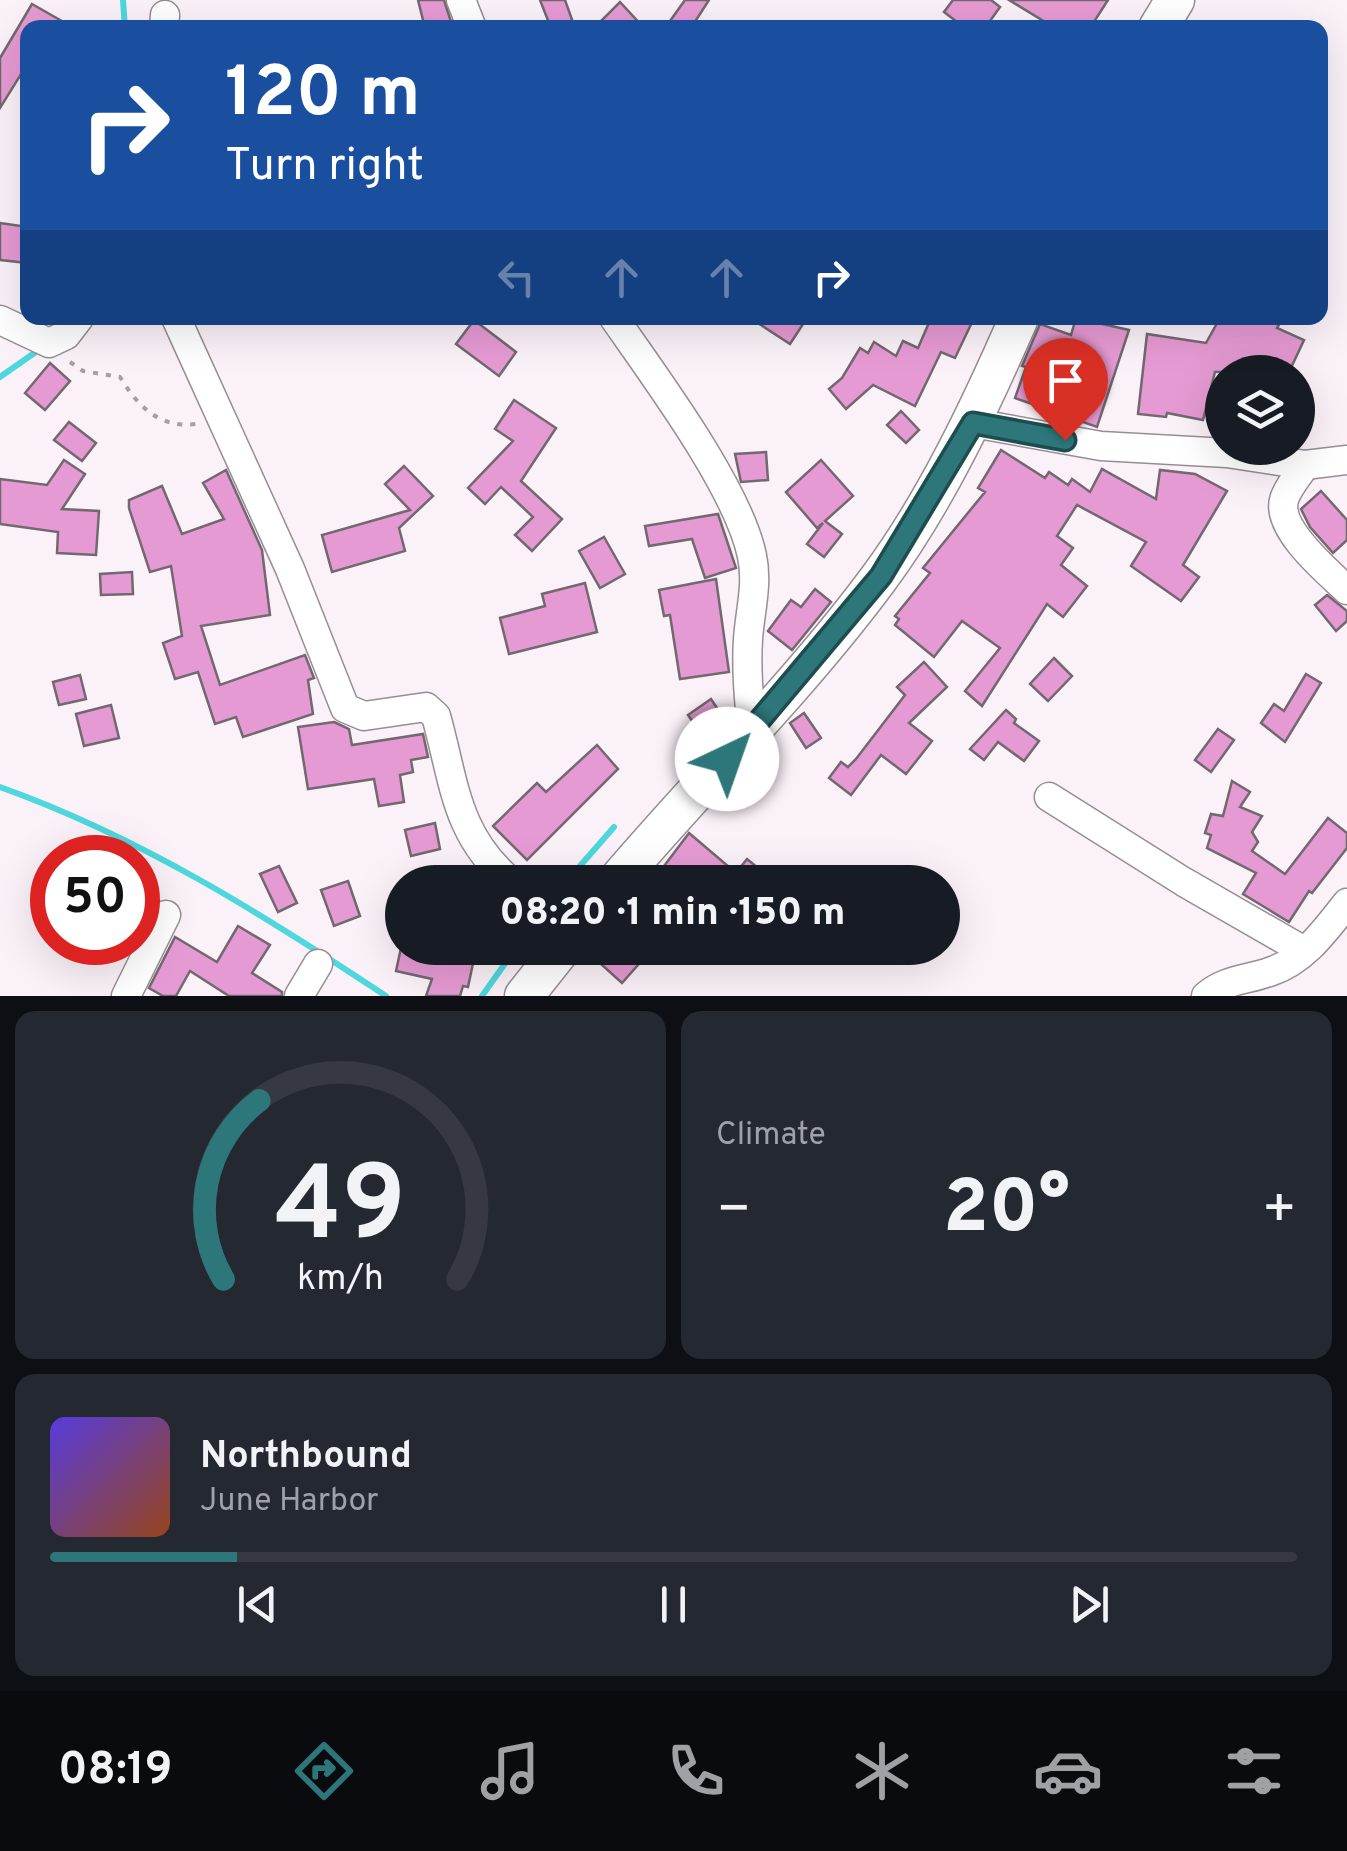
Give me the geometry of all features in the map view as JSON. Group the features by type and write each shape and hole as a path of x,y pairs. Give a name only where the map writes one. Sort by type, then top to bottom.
{"main road":[{"path":"631,865 752,731 881,576 973,423 1016,325"},
{"path":"524,996 549,965"}],"street":[{"path":"0,320 49,344 66,335 73,325"},
{"path":"179,325 290,569 345,708 364,716 426,708 436,716 471,840 490,865"},
{"path":"619,325 715,472 742,522 752,557 755,591 747,686 752,731"},
{"path":"973,423 1101,446 1205,452"},
{"path":"1315,463 1347,460"},
{"path":"1303,465 1283,501 1286,514 1311,556 1347,590"},
{"path":"1049,797 1304,951"},
{"path":"1206,996 1231,981 1276,970 1304,951 1347,903"},
{"path":"126,996 166,915"},
{"path":"300,996 318,964"}],"path":[{"path":"49,344 83,370 120,377 132,399 143,408 178,425 202,425"}],"building":[{"path":"418,0 444,0 450,20 423,20"},
{"path":"540,0 565,0 572,20 548,20"},
{"path":"685,0 709,0 696,20 671,20"},
{"path":"953,0 991,0 1000,7 991,20 954,20 944,12"},
{"path":"1009,0 1108,0 1095,20 1042,20"},
{"path":"620,2 637,20 602,20"},
{"path":"32,4 60,20 23,20"},
{"path":"20,24 20,76 0,108 0,58"},
{"path":"0,223 20,226 20,262 0,260"},
{"path":"470,325 481,325 516,352 499,376 456,344"},
{"path":"761,325 802,325 790,344"},
{"path":"928,325 971,325 955,358 941,352 915,406 873,385 846,409 829,389 842,378 860,348 868,353 874,342 896,356 903,341 918,348"},
{"path":"1040,325 1071,335 1074,325 1129,330 1097,427 1015,398 1026,367 1022,366"},
{"path":"1216,325 1279,325 1277,328 1304,340 1297,355 1205,355 1203,420 1167,413 1166,417 1138,414 1147,334 1206,343"},
{"path":"50,363 70,381 45,410 25,393"},
{"path":"514,400 556,428 521,481 562,519 532,551 515,535 533,517 501,487 485,504 468,488 513,441 495,429"},
{"path":"901,411 919,430 906,443 887,425"},
{"path":"69,422 96,443 82,461 54,440"},
{"path":"1001,450 1045,478 1049,472 1068,485 1072,479 1090,492 1102,469 1156,499 1160,470 1195,474 1227,491 1183,565 1199,577 1181,601 1131,566 1146,542 1077,505 1057,536 1073,548 1061,565 1087,586 1063,617 1047,604 982,706 965,691 1000,648 962,621 934,657 895,625 899,619 895,616 930,573 923,568 985,492 978,488"},
{"path":"766,452 768,480 741,482 735,454"},
{"path":"64,460 85,474 62,509 99,511 96,555 57,553 58,532 0,524 0,479 47,485"},
{"path":"821,460 853,496 825,521 842,534 824,557 807,544 823,523 817,528 786,492"},
{"path":"404,466 433,496 399,528 405,551 332,572 322,535 410,510 385,484"},
{"path":"226,470 262,550 270,615 201,626 220,685 305,655 314,678 308,680 313,714 243,737 236,717 215,724 198,672 175,679 163,643 182,636 171,566 150,572 129,508 129,500 162,486 182,534 224,519 203,483"},
{"path":"1321,491 1347,520 1347,540 1333,553 1310,527 1301,509"},
{"path":"718,514 736,568 705,578 692,539 649,546 645,526"},
{"path":"604,537 625,574 600,588 579,551"},
{"path":"132,572 133,594 101,595 100,574"},
{"path":"716,579 729,672 680,679 670,615 664,616 659,590"},
{"path":"585,583 597,632 509,654 500,618 545,606 542,594"},
{"path":"815,589 831,602 792,650 768,631 791,600 801,607"},
{"path":"1327,595 1347,611 1347,621 1336,631 1315,605"},
{"path":"1054,658 1072,676 1048,701 1030,684"},
{"path":"924,662 947,687 909,723 932,741 906,774 881,755 851,795 829,778 841,762 848,767 856,759 905,695 897,687"},
{"path":"1306,674 1321,683 1285,742 1261,723 1274,704 1284,711"},
{"path":"80,675 86,699 59,705 53,682"},
{"path":"711,699 721,714 698,729 688,715"},
{"path":"111,705 119,738 84,746 76,714"},
{"path":"1006,710 1016,719 1014,723 1039,741 1024,761 998,742 984,760 970,749"},
{"path":"804,713 821,738 806,748 790,723"},
{"path":"334,722 349,729 352,745 423,734 428,757 411,760 413,772 400,775 404,802 379,806 374,779 308,789 298,727"},
{"path":"1218,729 1234,740 1211,772 1195,760"},
{"path":"597,745 618,769 527,860 493,826 537,783 546,792"},
{"path":"1232,781 1250,792 1240,807 1262,816 1252,832 1258,842 1252,851 1285,874 1328,818 1347,833 1347,848 1312,893 1309,891 1289,922 1243,894 1256,873 1207,848 1211,835 1205,833 1211,814 1223,816"},
{"path":"435,823 440,849 411,856 405,830"},
{"path":"689,833 727,865 665,865"},
{"path":"279,866 297,903 278,912 260,874"},
{"path":"348,881 360,916 334,926 321,890"},
{"path":"238,926 270,945 252,973 282,992 282,996 229,996 190,971 176,996 163,996 149,988 175,937 217,962"},
{"path":"397,965 473,965 468,987 463,986 460,996 426,996 432,979 396,971"},
{"path":"602,965 638,965 622,983"}],"waterway":[{"path":"123,0 124,20"},
{"path":"0,377 40,349"},
{"path":"0,787 151,853 294,936 386,996"},
{"path":"581,865 614,827"},
{"path":"482,996 504,965"}],"route":[{"path":"727,759 881,576 973,423 1065,440"}]}
